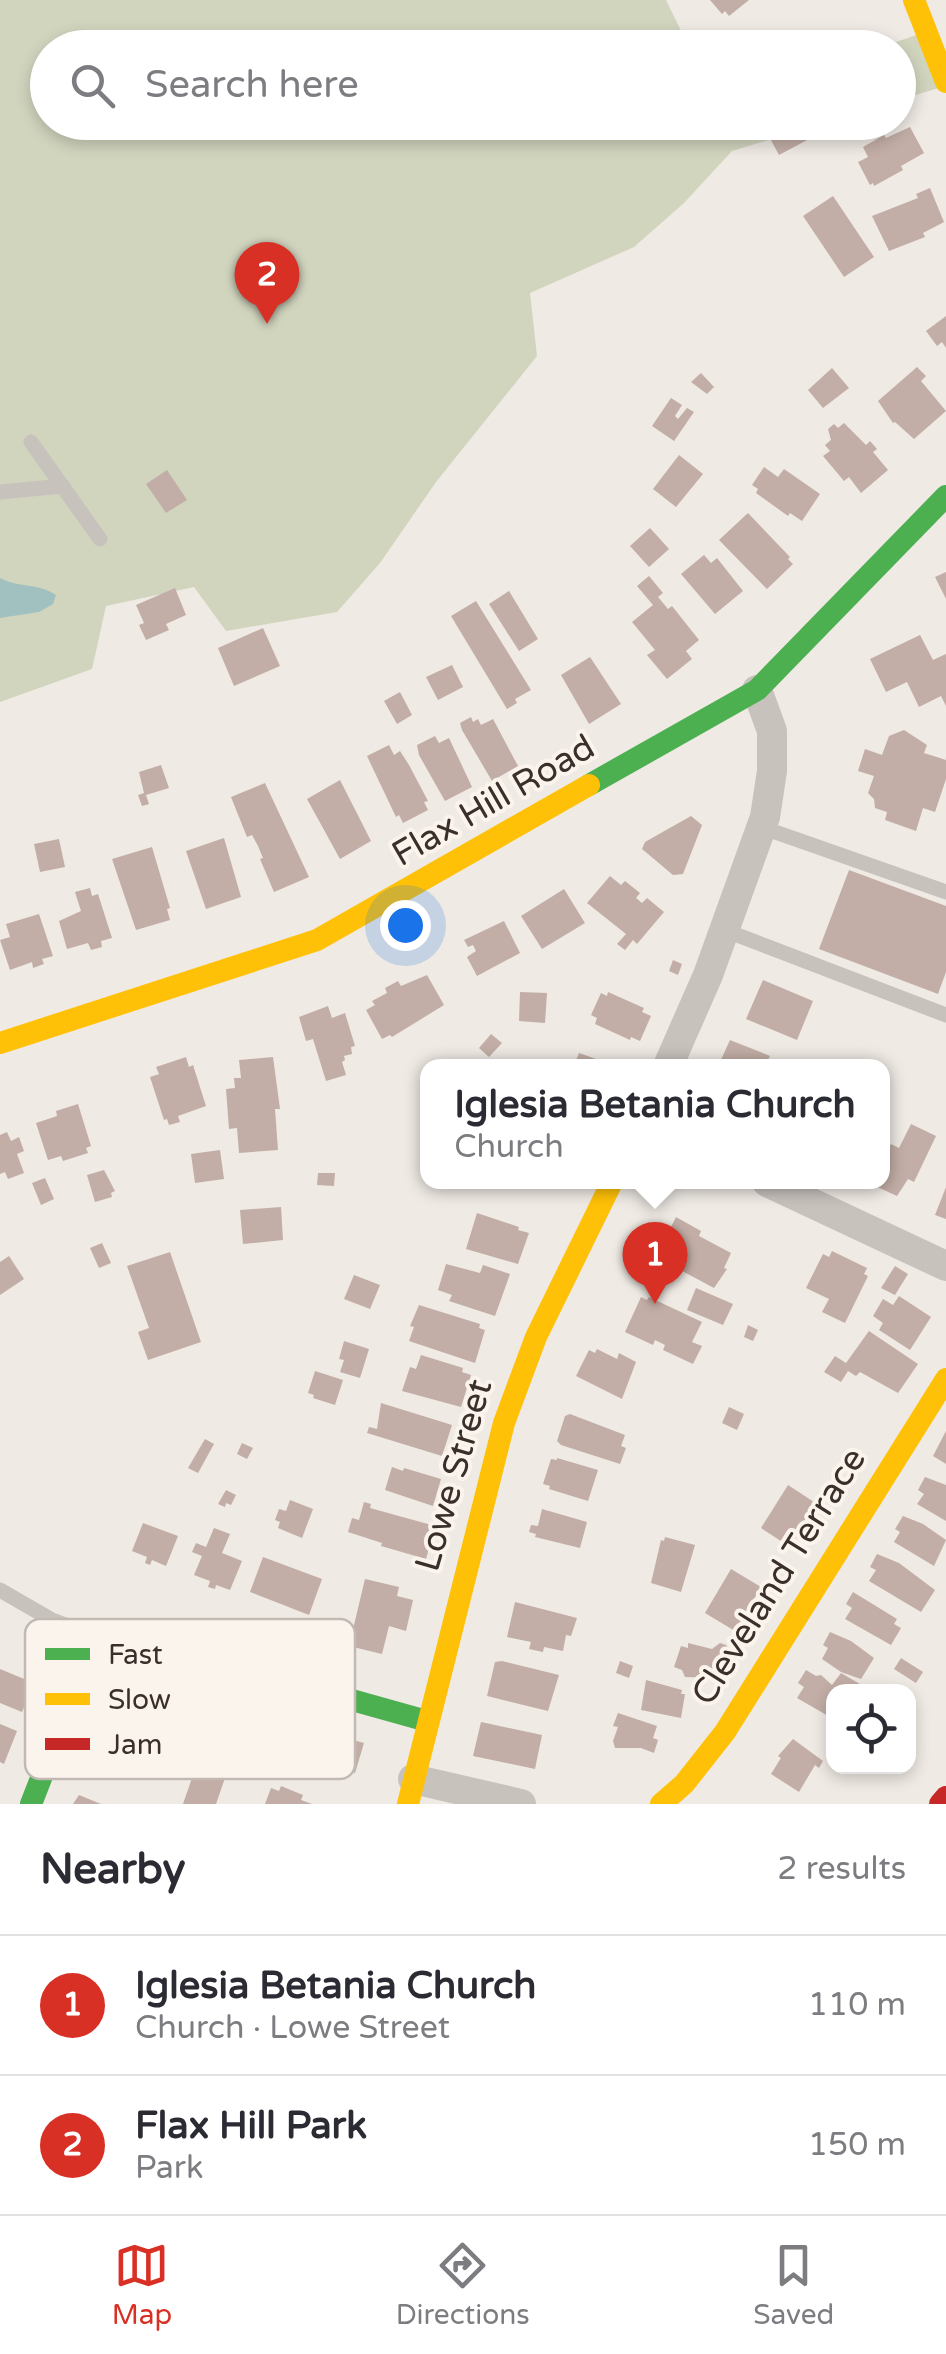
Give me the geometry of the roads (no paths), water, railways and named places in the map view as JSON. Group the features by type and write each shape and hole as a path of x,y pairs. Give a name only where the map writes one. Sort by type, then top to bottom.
{"street":[{"path":"914,0 946,82"},
{"name":"Flax Hill Road","path":"0,1042 316,940 758,690 946,496"},
{"path":"671,1059 762,828 772,771 772,730 758,690"},
{"name":"Lowe Street","path":"411,1792 492,1464 518,1381 609,1189"},
{"path":"782,1189 946,1266"},
{"name":"Cleveland Terrace","path":"661,1804 684,1784 726,1732 946,1379"},
{"path":"355,1701 427,1721"},
{"path":"31,1804 41,1779"},
{"path":"411,1792 522,1804"},
{"path":"940,1804 946,1796"}],"lane":[{"path":"31,442 100,538"},
{"path":"0,492 63,486"},
{"path":"762,828 946,892"},
{"path":"724,930 946,1016"},
{"path":"0,1590 50,1619"}],"water":[{"path":"0,578 49,591 56,595 53,604 39,612 0,618"}],"place":[{"name":"Flax Hill Park","path":"267,324"},
{"name":"Iglesia Betania Church","path":"655,1304"}]}
